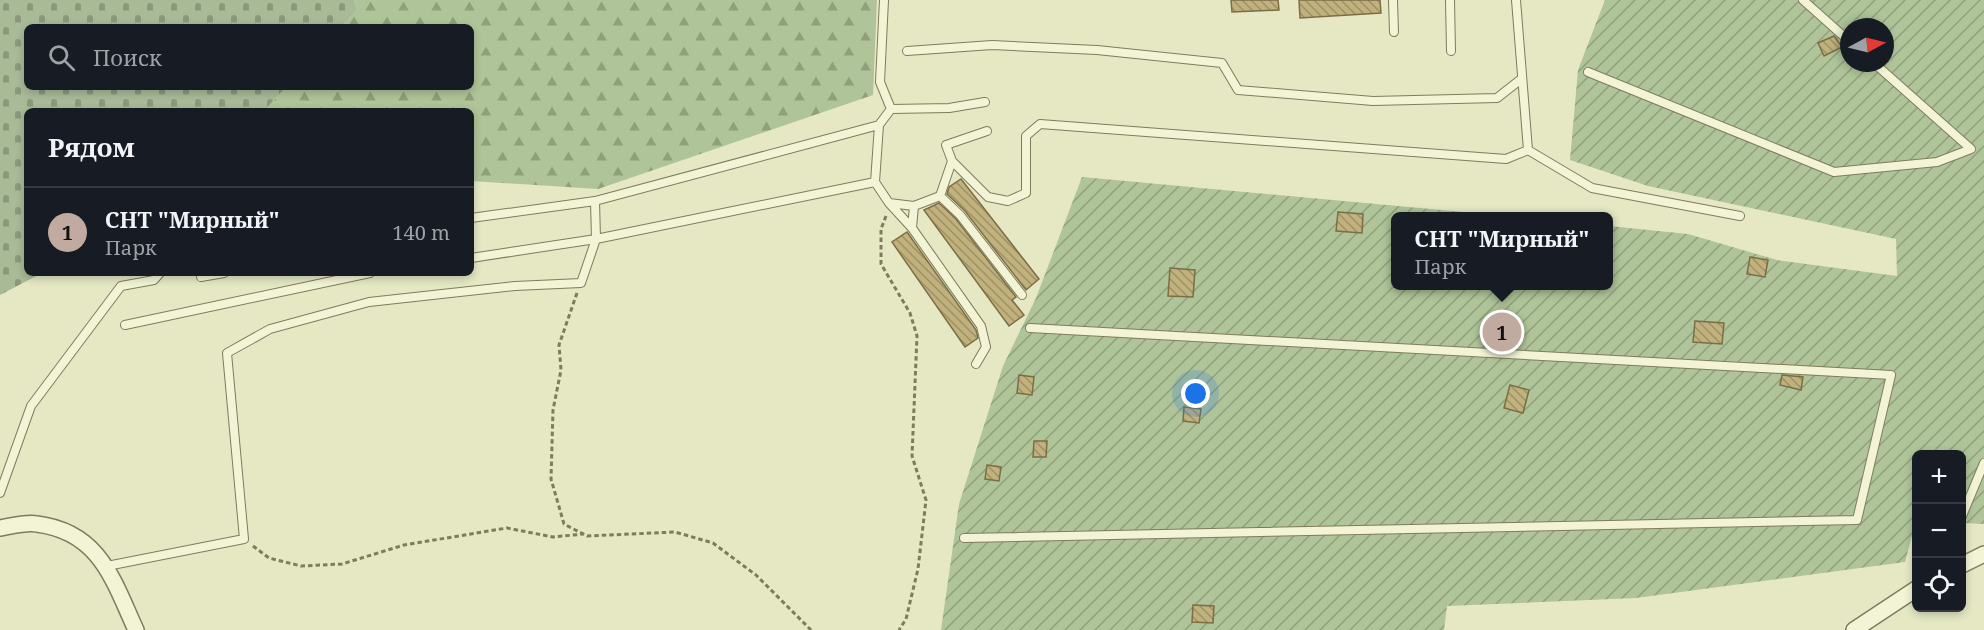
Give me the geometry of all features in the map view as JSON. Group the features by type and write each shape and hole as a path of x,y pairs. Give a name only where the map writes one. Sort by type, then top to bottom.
{"street":[{"path":"0,528 37,524 81,538 106,566 136,630"},
{"path":"1966,563 1984,554"},
{"path":"1854,630 1912,593"}],"lane":[{"path":"884,0 880,82 891,109"},
{"path":"1393,0 1394,32"},
{"path":"1450,0 1451,51"},
{"path":"1516,0 1520,80 1528,150"},
{"path":"1803,0 1840,33"},
{"path":"907,51 992,45 1096,50 1222,63 1238,90 1373,101 1497,98 1520,80"},
{"path":"1588,72 1834,172 1937,162 1971,149 1884,72"},
{"path":"891,109 949,108 985,102"},
{"path":"891,109 879,125 875,182 912,228 981,326 986,347 976,364"},
{"path":"987,131 946,145 952,161 988,197 1008,201 1026,193 1026,136 1040,124 1506,159 1528,150"},
{"path":"474,218 595,201 879,125"},
{"path":"1528,150 1592,188 1740,216"},
{"path":"940,196 952,161"},
{"path":"474,258 596,239 875,182"},
{"path":"890,203 914,206 940,196"},
{"path":"940,196 960,215 1022,295"},
{"path":"106,566 244,539 227,353 270,329 369,302 515,286 581,283 596,239 595,201"},
{"path":"912,228 914,206"},
{"path":"0,493 31,406 121,286 154,280 157,276"},
{"path":"201,277 207,276"},
{"path":"125,325 356,276"},
{"path":"964,538 1857,520 1892,375 1030,328"},
{"path":"1966,506 1984,463"}],"path":[{"path":"890,203 881,230 881,264 910,313 917,336 912,456 927,500 918,569 906,619 899,630"},
{"path":"581,283 559,345 561,370 553,410 550,479 564,524 584,534"},
{"path":"244,539 269,558 302,566 342,564 404,545 507,528 553,537 675,532 713,543 756,575 811,630"}],"green space":[{"path":"0,0 354,0 357,10 344,24 24,24 24,90 283,90 267,108 24,108 24,276 36,276 0,295"},
{"path":"354,0 877,0 873,95 598,189 474,181 474,108 267,108 283,90 474,90 474,24 344,24 357,10"},
{"path":"1605,0 1984,0 1984,524 1966,523 1966,450 1912,450 1912,536 1905,562 1636,598 1447,606 1444,630 941,630 959,504 1003,366 1036,298 1082,177 1463,212 1391,212 1391,290 1613,290 1613,226 1688,234 1777,260 1897,276 1896,239 1648,186 1570,160 1578,70"}],"building":[{"path":"1231,0 1278,0 1279,10 1232,12"},
{"path":"1299,0 1380,0 1381,13 1300,18"},
{"path":"1834,36 1840,48 1824,56 1818,43"},
{"path":"961,179 1039,279 1026,290 965,211 947,194 949,187"},
{"path":"939,203 956,219 1016,297 1012,300 1024,315 1009,326 924,210"},
{"path":"1338,212 1363,214 1362,233 1336,231"},
{"path":"907,232 976,330 978,338 965,347 892,242"},
{"path":"1750,257 1768,260 1765,277 1747,274"},
{"path":"1170,268 1195,270 1193,297 1168,296"},
{"path":"1695,321 1724,323 1722,344 1693,342"},
{"path":"1019,375 1034,377 1032,395 1017,393"},
{"path":"1782,375 1803,377 1801,390 1780,385"},
{"path":"1510,385 1529,390 1523,413 1504,408"},
{"path":"1184,407 1201,409 1199,423 1183,421"},
{"path":"1034,441 1047,441 1046,457 1033,457"},
{"path":"987,465 1001,467 999,481 985,479"},
{"path":"1193,605 1214,606 1213,623 1192,622"}],"place":[{"name":"СНТ \"Мирный\"","path":"1502,332"}]}
